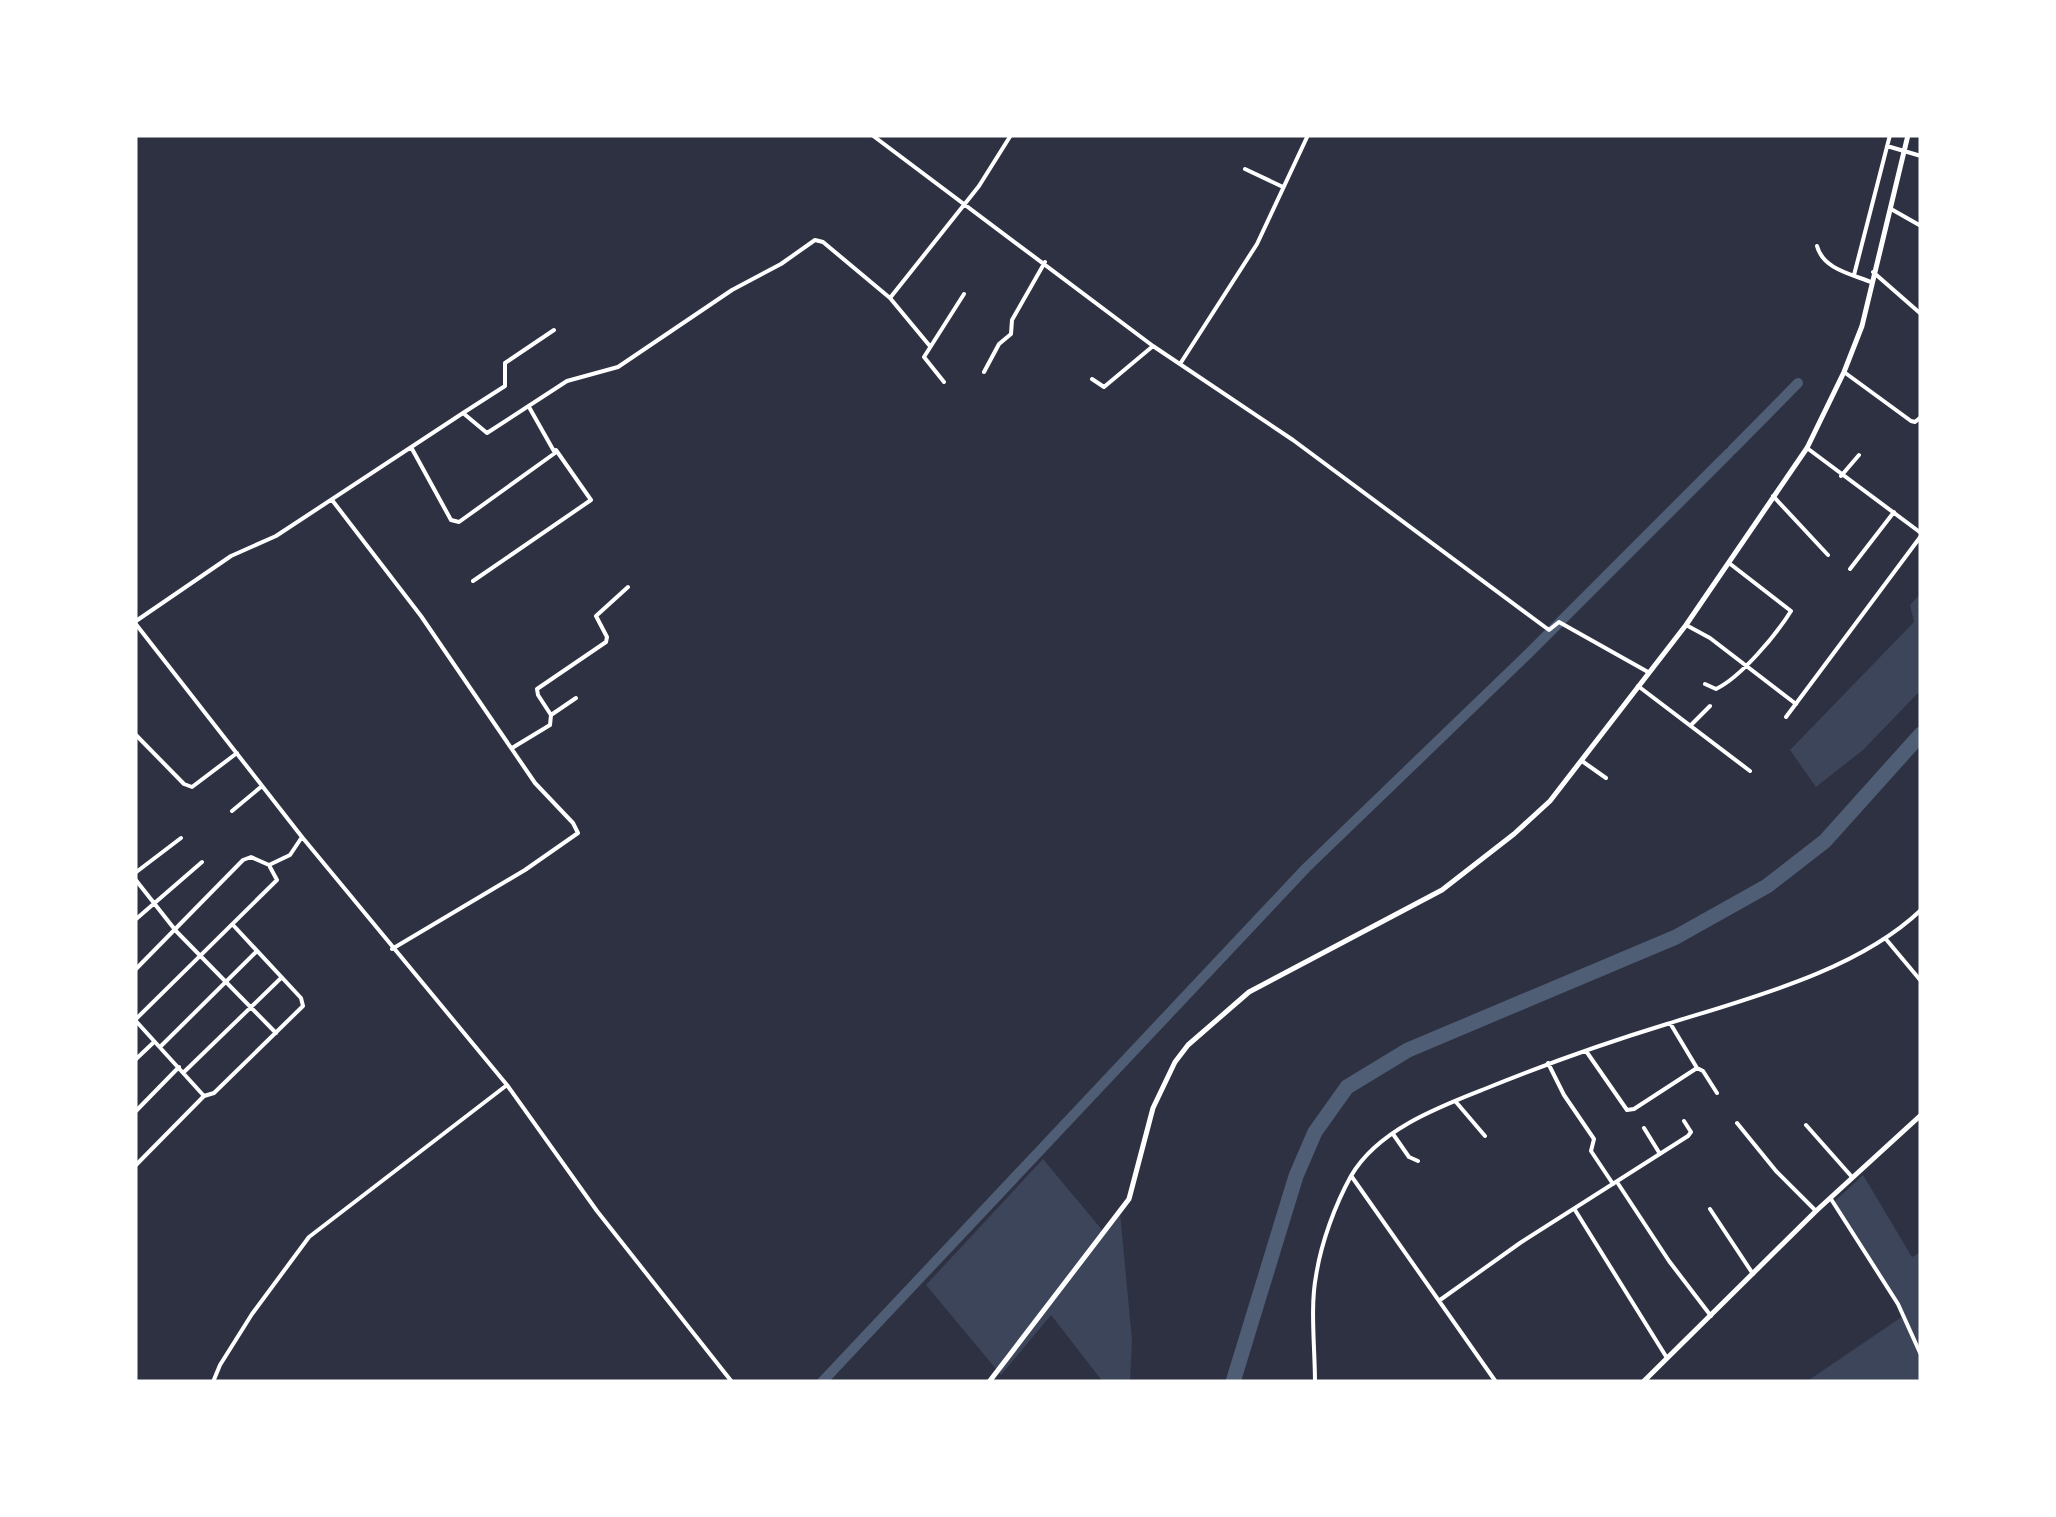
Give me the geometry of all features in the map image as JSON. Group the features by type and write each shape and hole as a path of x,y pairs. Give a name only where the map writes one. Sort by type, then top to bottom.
{"street":[{"path":"872,135 1153,346 1293,440 1549,630 1559,622 1648,672"},
{"path":"890,298 996,163 1011,135"},
{"path":"1180,364 1256,244 1308,135"},
{"path":"1856,276 1890,135"},
{"path":"989,1382 1129,1200 1153,1108 1175,1062 1198,1035 1249,992 1442,890 1514,834 1550,800 1582,761 1686,624 1806,448 1844,372 1862,326 1869,281 1908,135"},
{"path":"1889,147 1921,156"},
{"path":"1245,168 1283,186"},
{"path":"1891,209 1921,226"},
{"path":"463,413 487,432 567,381 618,367 732,290 818,240 890,298 929,345"},
{"path":"1817,246 1821,258 1869,281"},
{"path":"984,372 999,344 1011,334 1012,320 1046,262"},
{"path":"1873,272 1921,314"},
{"path":"944,382 924,359 929,345 964,294"},
{"path":"554,330 505,363 505,386 276,536 230,556 135,622 138,631 302,837 507,1085 597,1211 732,1382"},
{"path":"1092,380 1104,387 1153,346"},
{"path":"1844,372 1911,420 1915,422 1921,417"},
{"path":"473,581 591,500 529,408"},
{"path":"411,447 455,522 556,450"},
{"path":"1786,717 1921,534 1806,448"},
{"path":"1841,476 1859,455"},
{"path":"1773,496 1828,555"},
{"path":"332,500 421,616 548,799 573,823 577,836 392,949"},
{"path":"1850,569 1894,512"},
{"path":"1705,684 1721,687 1746,666 1790,611 1730,563"},
{"path":"512,748 550,725 551,715 537,689 606,642 607,636 596,616 628,587"},
{"path":"1686,624 1796,704"},
{"path":"1638,686 1750,771"},
{"path":"551,715 576,698"},
{"path":"1692,724 1710,706"},
{"path":"135,734 184,784 192,786 237,753"},
{"path":"1582,761 1606,778"},
{"path":"232,810 262,786"},
{"path":"268,864 290,855 302,837"},
{"path":"181,838 135,876 176,930 276,1033"},
{"path":"135,970 243,860 251,857 268,864 278,880 135,1020 204,1096"},
{"path":"135,920 202,862"},
{"path":"1316,1382 1315,1278 1352,1176 1367,1156 1393,1134 1455,1101 1548,1063 1766,993 1885,938 1921,910"},
{"path":"135,1166 204,1096 214,1093 276,1033 303,1002 233,926"},
{"path":"1885,938 1921,981"},
{"path":"135,1060 257,952"},
{"path":"135,1112 280,978"},
{"path":"1670,1023 1717,1093"},
{"path":"1586,1051 1627,1110 1634,1110 1697,1068"},
{"path":"1548,1063 1564,1096 1595,1140 1591,1151 1710,1316"},
{"path":"213,1382 252,1314 309,1237 507,1085"},
{"path":"1455,1101 1485,1136"},
{"path":"1644,1382 1816,1211 1921,1116"},
{"path":"1440,1300 1520,1243 1691,1134 1684,1121"},
{"path":"1736,1123 1776,1172 1816,1211"},
{"path":"1806,1125 1852,1177"},
{"path":"1644,1128 1660,1154"},
{"path":"1393,1134 1409,1157 1418,1161"},
{"path":"1352,1176 1496,1382"},
{"path":"1832,1198 1898,1304 1921,1355"},
{"path":"1710,1209 1753,1274"},
{"path":"1575,1210 1667,1358"},
{"path":"1650,1376 1656,1382"}],"shaded area":[{"path":"1921,593 1921,690 1863,750 1816,787 1790,750 1914,622 1910,605"},
{"path":"1043,1159 1103,1231 1120,1212 1132,1340 1130,1382 1103,1382 1051,1315 1001,1375 926,1285"},
{"path":"1863,1175 1912,1257 1921,1252 1921,1382 1806,1382 1903,1316 1833,1203"}],"waterway":[{"path":"1732,450 1798,383"},
{"path":"822,1382 1306,868 1729,453"},
{"path":"1233,1382 1296,1176 1315,1132 1347,1087 1408,1050 1676,937 1767,886 1825,841 1921,734"}]}
